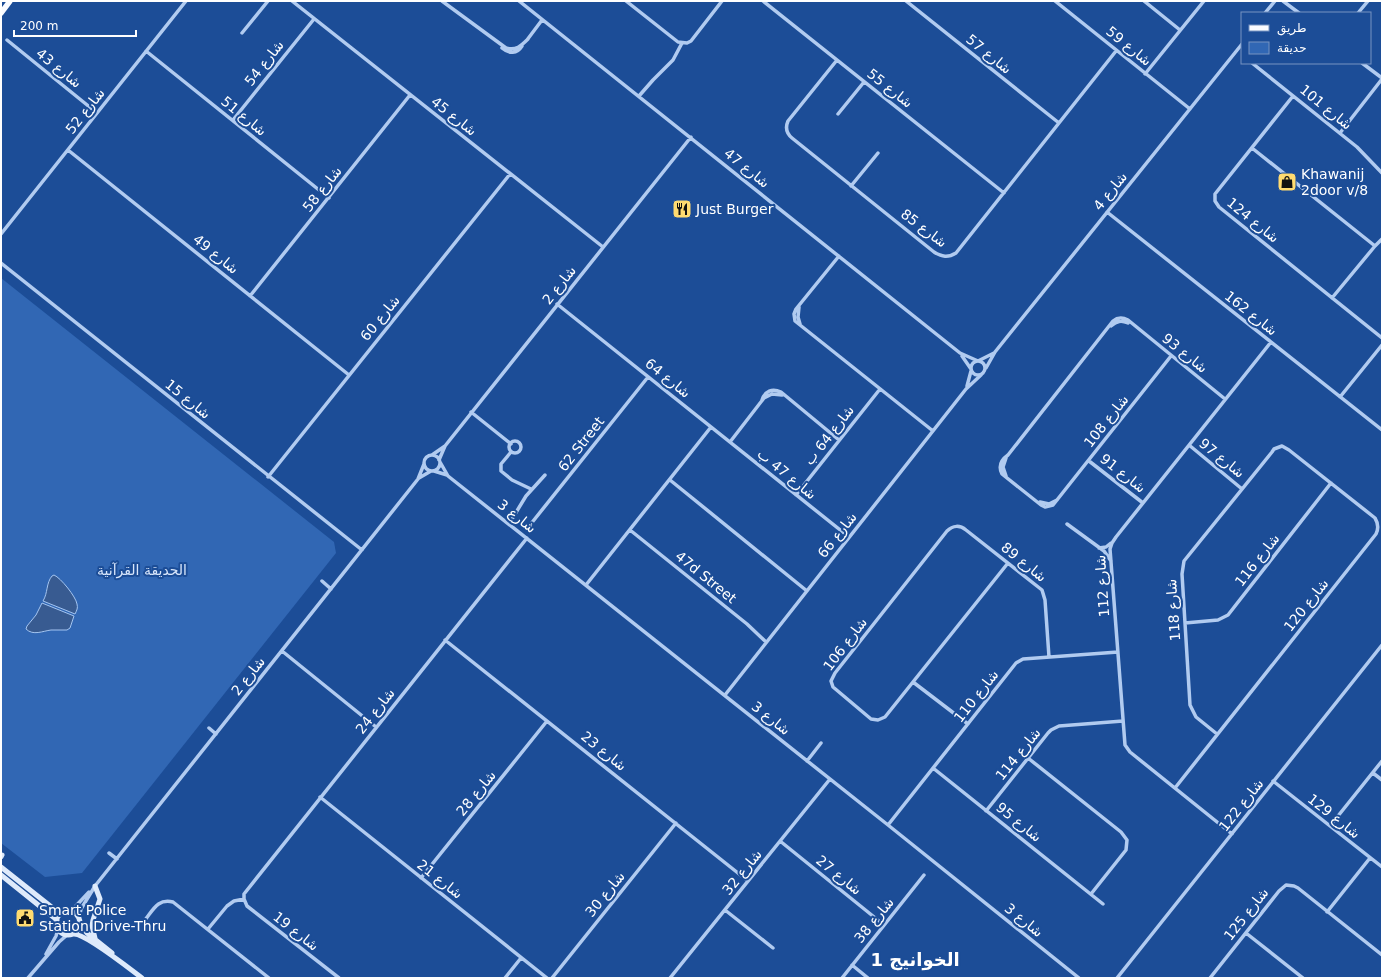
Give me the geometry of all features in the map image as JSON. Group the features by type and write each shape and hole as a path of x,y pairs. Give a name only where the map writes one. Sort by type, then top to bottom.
{"main road":[{"path":"1,13 10,1"}],"street":[{"name":"شارع 52","path":"1,234 186,1"},
{"path":"242,33 268,1"},
{"name":"شارع 45","path":"292,1 603,248"},
{"name":"شارع 47","path":"519,1 960,353 978,361"},
{"path":"626,1 678,42 682,43 691,40 722,1"},
{"name":"شارع 55","path":"763,1 1004,192"},
{"name":"شارع 57","path":"906,1 1059,123"},
{"name":"شارع 59","path":"1055,1 1190,109"},
{"path":"1144,1 1180,30"},
{"path":"1145,74 1204,1"},
{"path":"1266,12 1275,1"},
{"path":"1283,1 1297,12"},
{"path":"1359,12 1368,1"},
{"path":"444,2 491,38 504,47 511,49 520,47 542,20"},
{"name":"شارع 54","path":"233,120 314,19"},
{"name":"شارع 43","path":"7,40 97,113"},
{"path":"639,96 673,60 682,43"},
{"name":"شارع 4","path":"986,368 995,352 1241,45"},
{"name":"شارع 85","path":"836,60 788,121 786,128 789,136 934,252 942,257 947,257 956,253 1116,50"},
{"name":"شارع 51","path":"146,51 329,198"},
{"name":"شارع 101","path":"1253,64 1357,147 1382,173"},
{"path":"1340,133 1382,79 1363,64"},
{"path":"838,114 864,82"},
{"name":"شارع 58","path":"250,296 410,95"},
{"name":"شارع 124","path":"1293,96 1215,194 1214,201 1216,205 1382,338"},
{"name":"شارع 2","path":"439,461 445,446 471,412 690,137"},
{"path":"1252,148 1375,246"},
{"name":"شارع 49","path":"68,150 349,375"},
{"path":"851,186 878,153"},
{"name":"شارع 60","path":"268,477 510,174"},
{"name":"شارع 162","path":"1107,212 1382,430"},
{"path":"1332,298 1382,239"},
{"path":"839,256 794,312 794,318 798,323 933,431"},
{"name":"شارع 15","path":"1,263 268,477 362,550"},
{"name":"شارع 64","path":"558,304 711,427"},
{"name":"شارع 93","path":"1109,327 1113,321 1120,318 1125,319 1225,400"},
{"name":"شارع 108","path":"1109,327 1002,460 1000,465 1002,474 1043,506 1048,507 1055,504 1172,356"},
{"name":"شارع 112","path":"1232,834 1127,749 1124,741 1110,549 1112,543 1143,503 1271,342"},
{"path":"1340,397 1382,345"},
{"name":"شارع 4","path":"978,361 995,352"},
{"name":"شارع 47","path":"960,353 971,369"},
{"path":"978,361 984,363 986,368 981,375 975,374 971,369 973,363 978,361"},
{"name":"شارع 66","path":"966,389 971,369"},
{"name":"شارع 66","path":"725,695 966,389 981,375"},
{"name":"62 Street","path":"530,525 648,377"},
{"name":"شارع 64 ب","path":"796,495 880,389"},
{"path":"730,442 766,394 772,390 781,392 785,397 839,440"},
{"path":"471,412 511,444"},
{"path":"586,585 711,427"},
{"name":"شارع 47 ب","path":"711,427 849,537"},
{"path":"515,440 521,446 516,453 511,452 508,448 515,440"},
{"name":"شارع 97","path":"1189,445 1242,489"},
{"name":"شارع 2","path":"432,455 445,446"},
{"name":"شارع 118","path":"1218,734 1196,717 1192,709 1182,566 1184,561 1274,449 1282,446 1289,450"},
{"name":"شارع 120","path":"1175,788 1376,534 1378,526 1375,518 1289,450"},
{"path":"511,452 501,464 501,471 512,480 531,489"},
{"path":"432,455 436,456 439,461 438,468 432,471 424,464 426,458 432,455"},
{"name":"شارع 3","path":"439,461 448,476 1079,978"},
{"name":"شارع 91","path":"1089,461 1143,503"},
{"name":"شارع 2","path":"65,912 74,908 95,886 117,859 418,479 424,464"},
{"name":"شارع 2","path":"418,479 432,471"},
{"name":"شارع 3","path":"432,471 448,476"},
{"path":"509,524 531,489 545,475"},
{"path":"670,480 807,591"},
{"name":"شارع 116","path":"1185,623 1218,620 1228,614 1331,483"},
{"path":"1068,524 1099,548 1111,561"},
{"name":"شارع 89","path":"956,526 963,528 1040,588 1044,594 1049,657"},
{"name":"شارع 106","path":"956,526 947,531 835,673 831,681 834,690 867,716 874,720 885,717 1008,562"},
{"name":"47d Street","path":"630,530 748,624 766,642"},
{"name":"شارع 24","path":"244,899 244,894 247,889 527,538"},
{"path":"1099,548 1112,543"},
{"path":"322,581 331,589"},
{"name":"شارع 23","path":"445,640 748,881"},
{"name":"شارع 122","path":"1117,978 1382,645"},
{"path":"282,652 376,727"},
{"name":"شارع 110","path":"888,825 1016,663 1023,659 1118,652"},
{"path":"913,682 968,724"},
{"name":"شارع 28","path":"421,878 547,721"},
{"name":"شارع 114","path":"986,811 1048,733 1055,727 1123,721"},
{"path":"209,728 216,734"},
{"path":"807,761 821,743"},
{"path":"1028,758 1121,832 1127,840 1126,850 1091,894"},
{"path":"1330,826 1382,761"},
{"name":"شارع 95","path":"933,768 1103,904"},
{"path":"1373,772 1382,780"},
{"name":"شارع 32","path":"670,978 830,779"},
{"name":"شارع 129","path":"1273,781 1382,867"},
{"name":"شارع 21","path":"320,798 547,978"},
{"name":"شارع 30","path":"552,978 676,823"},
{"name":"شارع 27","path":"780,841 884,925"},
{"path":"109,853 117,859"},
{"path":"1327,912 1370,858"},
{"path":"1,867 54,908 75,914 84,929 142,978"},
{"path":"1,875 57,920 58,929 56,936 44,958"},
{"name":"شارع 38","path":"842,978 924,875"},
{"name":"شارع 125","path":"1210,978 1279,890 1286,885 1294,886 1382,955"},
{"path":"95,886 100,899 92,926 96,939"},
{"name":"شارع 2","path":"80,921 81,909 95,886"},
{"path":"208,929 226,906 234,901 244,899"},
{"name":"شارع 19","path":"244,899 250,908 338,978"},
{"path":"145,920 158,904 168,900 177,905 269,978"},
{"path":"725,910 773,948"},
{"path":"57,920 65,912"},
{"path":"74,934 79,928 80,921"},
{"path":"58,929 67,935"},
{"path":"1246,933 1303,978"},
{"path":"28,978 61,939 67,935 74,934 84,937 123,963"},
{"path":"505,978 521,958"},
{"path":"852,966 868,978"}],"green space":[{"name":"الحديقة القرآنية","path":"1,278 334,542 336,553 82,873 45,877 1,843"}],"shaded area":[{"path":"54,575 64,584 74,597 77,607 75,614 43,601 50,579"},
{"path":"42,603 74,616 70,628 67,630 51,630 35,633 26,629"}],"place":[{"name":"Khawanij 2door v/8","path":"1287,182"},
{"name":"Just Burger","path":"682,209"},
{"name":"Smart Police Station Drive-Thru","path":"25,918"}],"district":[{"name":"الخوانيج 1","path":"915,959"}]}
